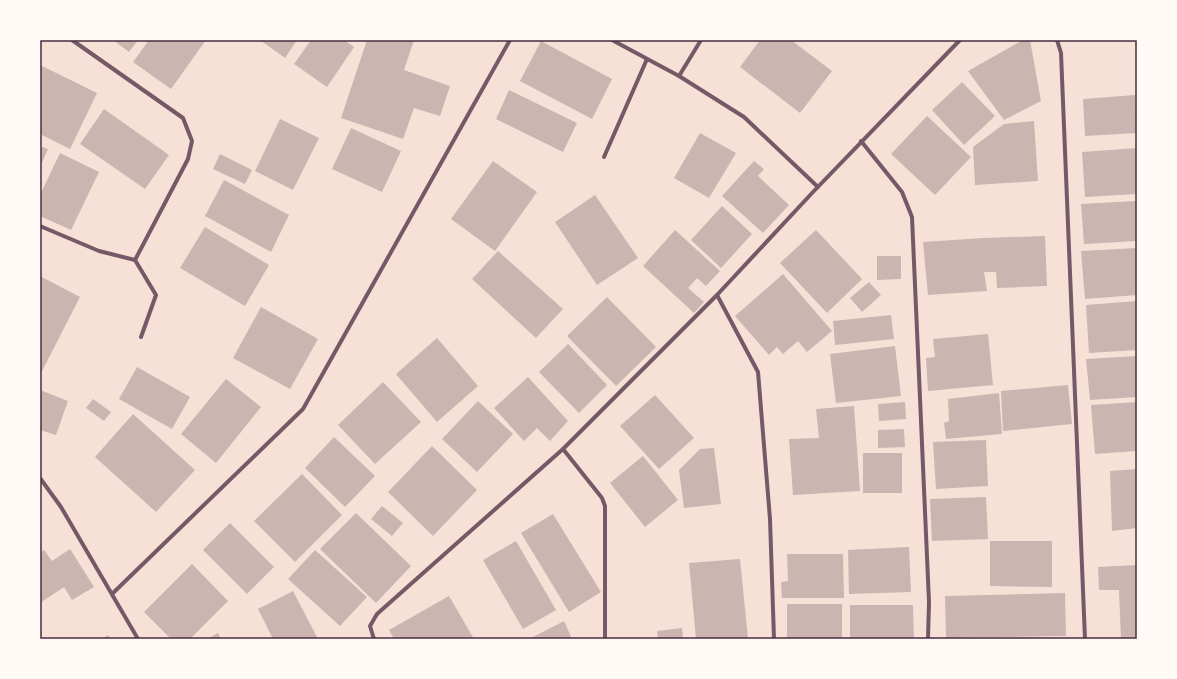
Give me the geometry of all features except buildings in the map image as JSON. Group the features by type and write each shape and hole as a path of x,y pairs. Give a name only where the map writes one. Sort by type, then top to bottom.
{"street":[{"path":"72,40 183,118 192,141 188,160 135,260"},
{"path":"113,593 303,409 510,40"},
{"path":"612,40 679,76 744,117 818,187"},
{"path":"679,76 701,40"},
{"path":"374,639 370,626 377,614 563,448 717,294 861,141 960,40"},
{"path":"1057,40 1061,53 1085,639"},
{"path":"604,157 646,59"},
{"path":"861,141 902,192 912,217 928,594 928,639"},
{"path":"40,226 99,251 135,260 156,295 141,337"},
{"path":"717,294 758,372 770,519 774,639"},
{"path":"563,448 602,498 605,506 605,639"},
{"path":"40,478 62,507 113,593 138,639"}]}
